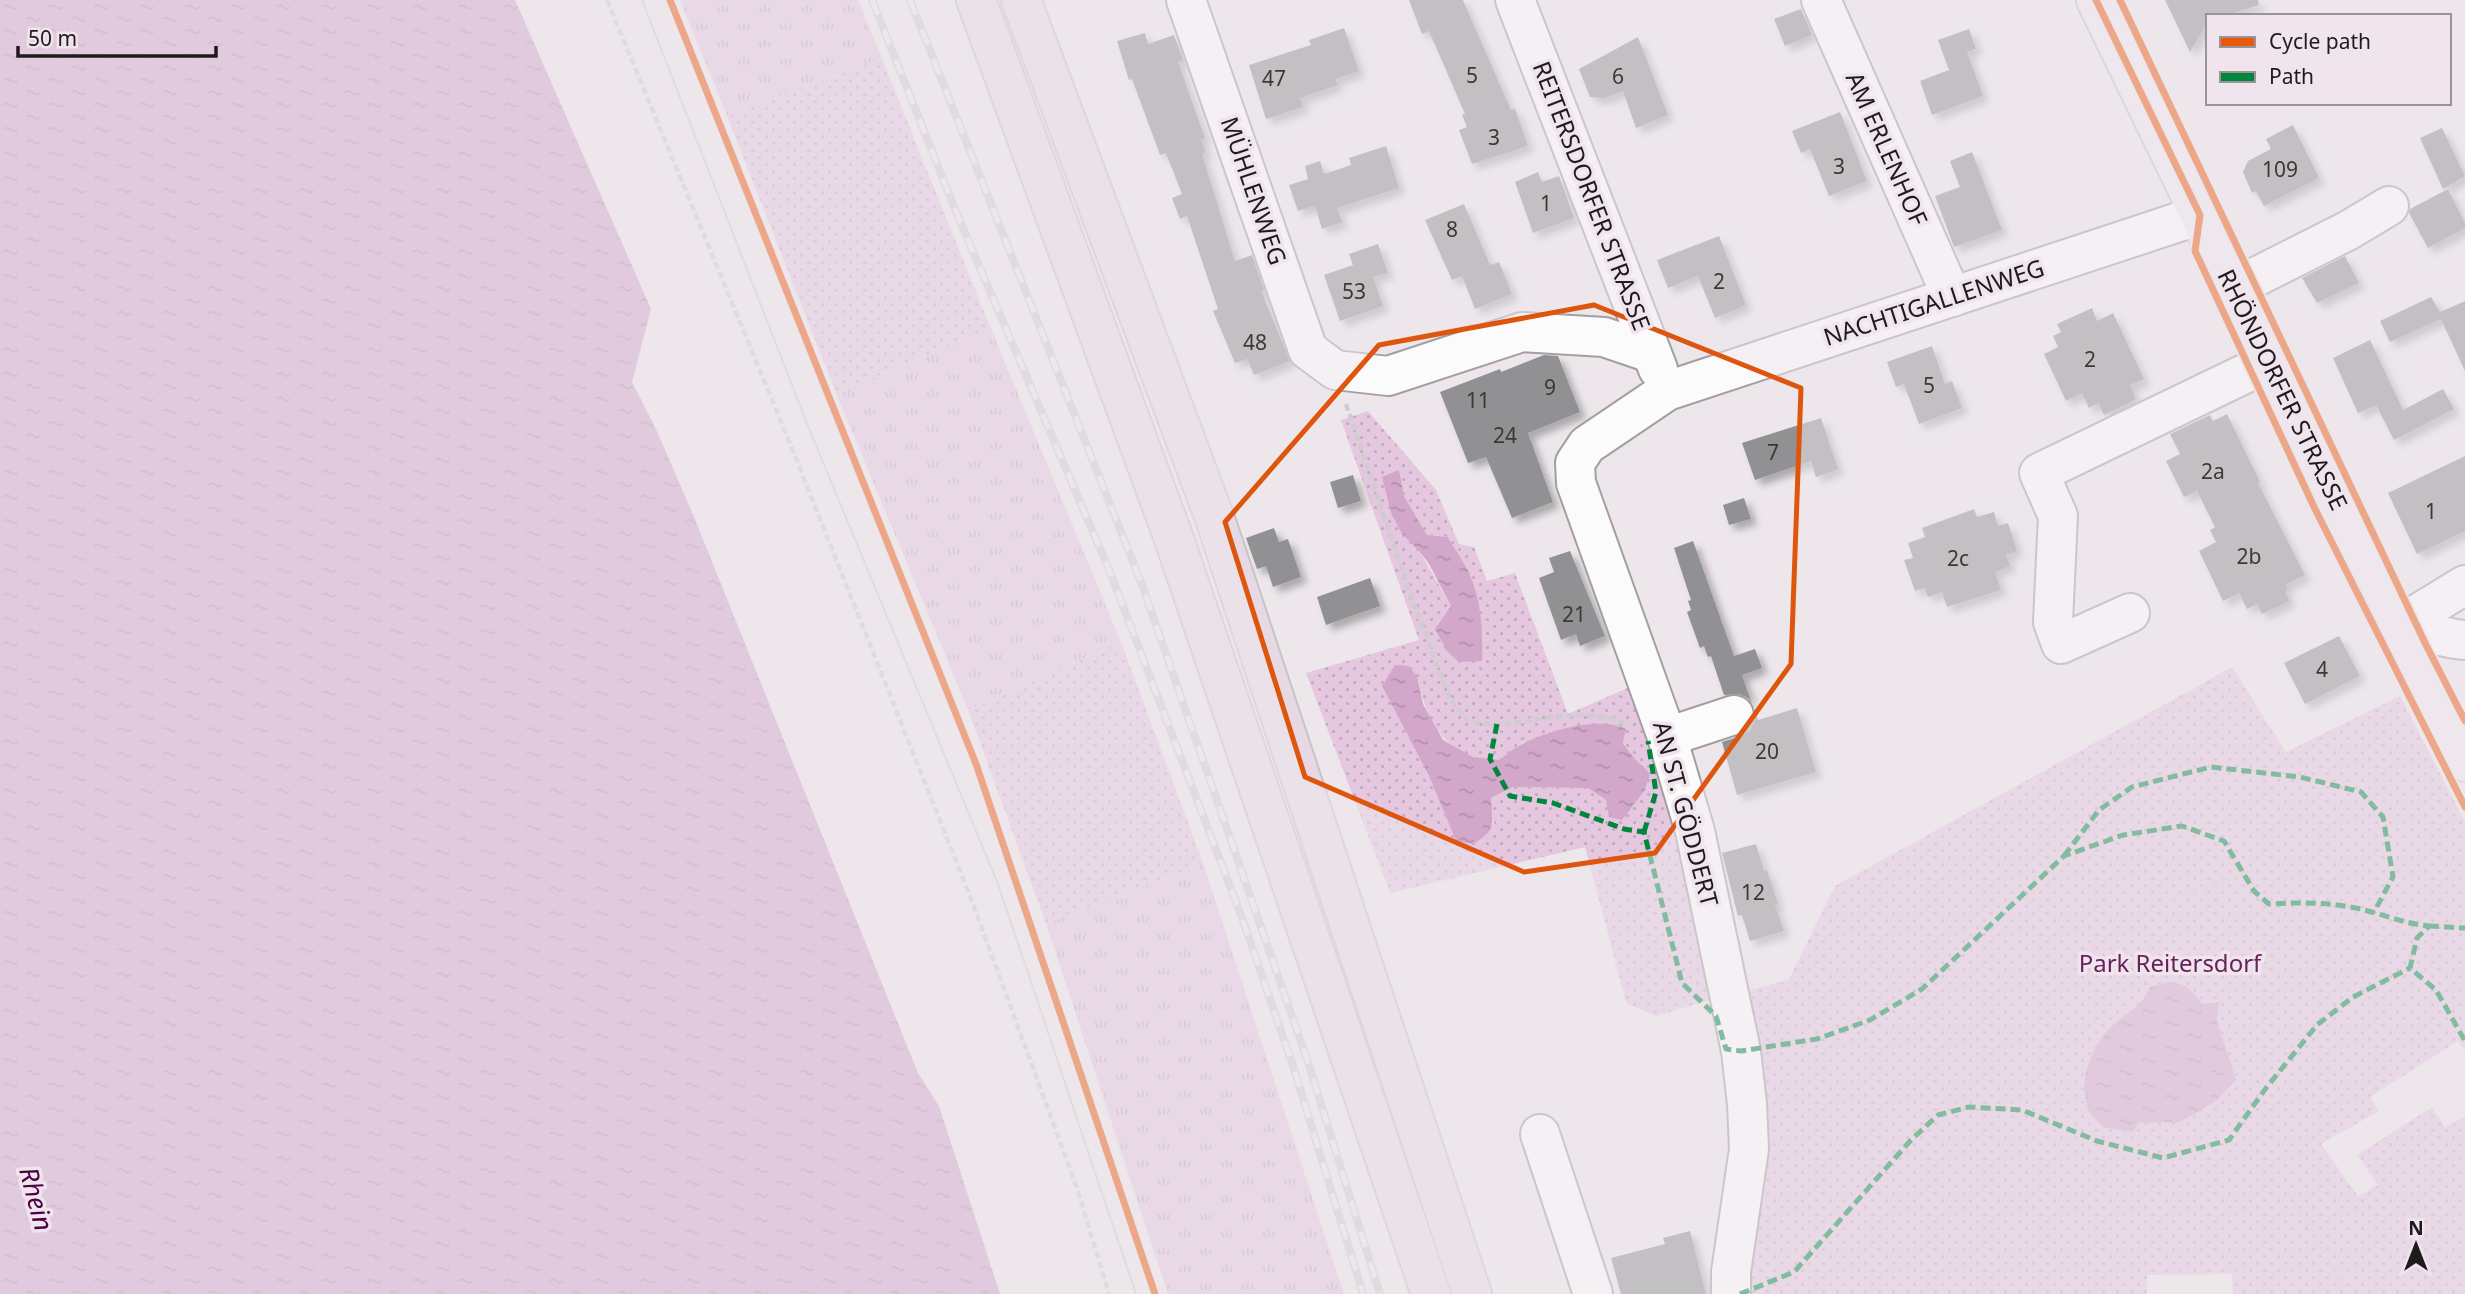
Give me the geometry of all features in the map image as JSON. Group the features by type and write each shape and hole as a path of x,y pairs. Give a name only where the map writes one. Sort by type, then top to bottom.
{"highway":[{"path":"976,0 1174,539 1431,1294"},
{"path":"1021,0 1214,516 1472,1294"}],"main road":[{"name":"RHÖNDORFER STRASSE","path":"2096,0 2200,215 2231,290 2465,762"}],"street":[{"name":"MÜHLENWEG","path":"1186,0 1308,350 1335,370"},
{"name":"REITERSDORFER STRASSE","path":"1515,0 1667,391"},
{"name":"AM ERLENHOF","path":"1821,0 1952,297"},
{"path":"2231,290 2349,230 2389,206"},
{"name":"NACHTIGALLENWEG","path":"1667,391 2200,215"},
{"path":"1335,370 1388,376 1522,332 1604,337 1651,353"},
{"path":"2130,613 2061,644 2053,622 2058,516 2039,473 2267,363"},
{"name":"AN ST. GÖDDERT","path":"1667,391 1587,444 1575,463 1576,483 1667,738 1695,831 1741,1051 1749,1149 1731,1272 1731,1294"},
{"path":"2398,626 2465,585"},
{"path":"2398,626 2418,629 2446,639 2465,640"},
{"path":"1667,738 1734,715"},
{"path":"1540,1134 1593,1294"}],"path":[{"path":"607,0 782,423 970,896 1077,1188 1109,1294"},
{"path":"1335,370 1414,604 1450,699 1469,722 1497,724 1594,715 1615,718 1639,732 1648,741 1667,738"},
{"path":"2172,898 2243,874"},
{"path":"2288,1193 2349,1294"}],"highlighted area":[{"path":"1594,305 1801,388 1791,664 1655,853 1524,872 1305,777 1225,522 1379,345"}],"green space":[{"path":"680,0 858,0 882,59 727,116"},
{"path":"882,59 991,329 836,393 727,116"},
{"path":"991,329 1121,642 968,710 836,393"},
{"path":"1368,411 1436,490 1459,544 1474,547 1487,581 1515,573 1568,714 1632,686 1674,809 1717,998 1656,1016 1626,1003 1585,847 1390,893 1306,673 1419,640 1341,420","holes":["1398,470 1404,496 1427,535 1448,537 1467,570 1463,597 1447,651 1451,606 1420,552 1402,534","1417,676 1428,713 1440,734 1448,743 1471,756 1499,761 1523,742 1623,742 1635,759 1650,773 1606,800 1588,788 1513,787 1491,798 1494,824 1456,841 1429,776 1382,686"]},
{"path":"1121,642 1203,863 1046,924 968,710"},
{"name":"Park Reitersdorf","path":"2232,667 2286,752 2400,696 2465,822 2465,1051 2458,1041 2370,1097 2379,1111 2321,1144 2358,1196 2378,1185 2357,1155 2432,1107 2445,1127 2465,1117 2465,1294 2233,1294 2232,1274 2147,1275 2147,1294 1748,1294 1744,992 1789,979 1835,886"},
{"path":"1203,863 1344,1294 1168,1294 1046,924"}],"water":[{"name":"Rhein","path":"0,0 515,0 651,309 632,382 692,512 918,1073 939,1106 1000,1294 0,1294"},
{"path":"1399,470 1404,496 1427,535 1448,537 1468,572 1480,609 1482,661 1459,662 1447,651 1435,629 1451,606 1429,564 1402,534 1391,513 1382,477"},
{"path":"1395,665 1408,666 1417,676 1423,704 1443,740 1473,757 1499,760 1522,744 1549,733 1589,724 1615,725 1626,729 1623,743 1650,773 1645,790 1622,820 1609,817 1606,800 1588,788 1513,787 1491,798 1493,820 1486,835 1473,844 1456,841 1429,776 1382,686"},
{"path":"2169,982 2184,986 2203,1004 2219,1002 2217,1021 2236,1080 2216,1101 2180,1122 2139,1123 2133,1132 2103,1127 2090,1112 2085,1099 2085,1076 2093,1053 2105,1033 2138,1005 2150,987"}],"building":[{"path":"1409,0 1463,0 1511,110 1515,109 1528,146 1472,164 1459,130 1467,127 1462,115 1465,114 1429,31 1422,34"},
{"path":"2165,0 2258,0 2259,5 2230,14 2206,14 2206,24 2190,52"},
{"path":"1801,9 1812,35 1785,46 1774,19"},
{"path":"1344,28 1359,71 1335,79 1338,85 1300,98 1303,107 1266,119 1249,65 1311,45 1309,40"},
{"path":"1969,29 1976,49 1967,52 1983,96 1932,115 1920,81 1949,70 1938,40"},
{"path":"1145,33 1148,44 1174,35 1183,60 1178,62 1205,138 1201,140 1206,152 1202,154 1235,261 1252,255 1264,290 1261,291 1290,361 1254,375 1247,359 1235,363 1213,311 1218,309 1187,216 1180,219 1172,198 1182,194 1166,153 1160,155 1132,79 1129,80 1117,41"},
{"path":"1638,37 1668,115 1636,128 1623,91 1604,98 1590,97 1579,69"},
{"path":"1840,112 1867,181 1829,196 1810,149 1801,153 1792,131"},
{"path":"2293,125 2319,178 2264,206 2256,191 2252,193 2243,172 2248,161 2271,149 2266,139"},
{"path":"2442,128 2465,176 2443,189 2420,138"},
{"path":"1386,146 1399,188 1337,208 1342,222 1322,229 1315,206 1298,211 1289,185 1308,179 1305,166 1320,161 1324,174 1351,165 1349,158"},
{"path":"1972,152 2002,230 1954,247 1935,196 1960,187 1950,161"},
{"path":"1538,172 1542,182 1559,176 1574,218 1533,233 1515,182"},
{"path":"2448,189 2465,228 2428,248 2409,213 2410,209"},
{"path":"1464,204 1490,265 1499,262 1512,294 1475,309 1462,276 1452,280 1425,220"},
{"path":"1719,236 1746,305 1715,318 1698,276 1668,288 1657,260"},
{"path":"1378,244 1388,273 1373,277 1383,306 1340,321 1324,275 1353,265 1349,254"},
{"path":"2345,256 2359,283 2317,303 2302,278"},
{"path":"2431,297 2440,312 2465,301 2465,371 2441,319 2390,342 2380,321"},
{"path":"2092,308 2097,321 2113,313 2144,379 2130,385 2136,399 2104,415 2098,403 2089,408 2082,393 2066,401 2044,354 2058,347 2053,336 2061,332 2057,324"},
{"path":"2370,340 2403,410 2443,389 2454,409 2394,440 2376,405 2358,413 2333,358"},
{"path":"1932,346 1945,384 1952,381 1962,408 1919,424 1904,384 1896,387 1887,362"},
{"path":"1544,355 1558,356 1580,412 1528,433 1553,502 1512,518 1486,457 1468,463 1440,392"},
{"path":"2227,414 2260,482 2258,483 2305,575 2285,585 2290,601 2262,614 2257,604 2247,609 2239,593 2223,601 2199,551 2216,542 2210,530 2215,527 2197,491 2184,497 2166,461 2180,454 2170,434 2210,415 2213,421"},
{"path":"1821,418 1838,469 1816,477 1811,461 1755,480 1742,443"},
{"path":"2465,456 2465,531 2417,554 2388,493"},
{"path":"1353,475 1361,501 1338,508 1330,482"},
{"path":"1744,498 1751,519 1729,525 1723,505"},
{"path":"1974,509 1977,517 1994,512 1998,526 2008,523 2017,551 2006,555 2010,566 1995,572 2001,590 1947,607 1942,592 1928,597 1925,588 1915,591 1904,560 1913,558 1908,543 1925,537 1922,528"},
{"path":"1274,528 1279,542 1288,539 1301,577 1273,587 1266,566 1257,569 1246,538"},
{"path":"1693,541 1734,656 1755,649 1762,668 1742,675 1752,704 1748,698 1739,694 1724,695 1711,656 1708,657 1704,646 1700,648 1687,612 1691,610 1688,601 1691,600 1674,548"},
{"path":"1570,551 1605,636 1580,646 1576,634 1561,640 1539,578 1554,572 1549,558"},
{"path":"1370,578 1380,606 1326,625 1317,597"},
{"path":"2339,636 2360,676 2305,704 2284,663"},
{"path":"1797,708 1816,772 1737,795 1722,742 1750,730 1755,720 1755,712 1758,720"},
{"path":"1756,844 1778,904 1775,905 1784,931 1750,941 1742,915 1738,916 1722,853"},
{"path":"1690,1231 1706,1294 1621,1294 1611,1258 1665,1244 1663,1238"}],"tram line":[{"path":"642,0 808,426 998,884 1136,1294"}],"railway":[{"path":"872,0 957,214 1110,572 1241,915 1294,1069 1363,1294"},
{"path":"910,0 1141,582 1309,1065 1380,1294"}],"marked path":[{"path":"1497,724 1490,759 1510,796 1553,803 1624,829 1644,832 1682,983 1716,1016 1726,1049 1741,1051 1817,1039 1870,1020 1922,989 2064,856 2123,835 2182,826 2224,841 2254,891 2269,904 2335,905 2429,926 2417,938 2410,968 2436,990 2465,1041"},
{"path":"1644,832 1656,792 1648,741"},
{"path":"2064,856 2099,810 2132,787 2211,767 2300,777 2361,792 2383,817 2393,877 2374,912"},
{"path":"2429,926 2465,928"},
{"path":"1740,1294 1794,1272 1911,1140 1938,1115 1969,1107 2022,1110 2097,1141 2163,1158 2229,1140 2266,1088 2317,1025 2353,997 2410,968"}],"cycle path":[{"path":"670,0 976,764 1155,1294"},
{"path":"2096,0 2200,215 2195,251 2315,509 2465,807"},
{"path":"2120,0 2426,645 2465,721"}]}
